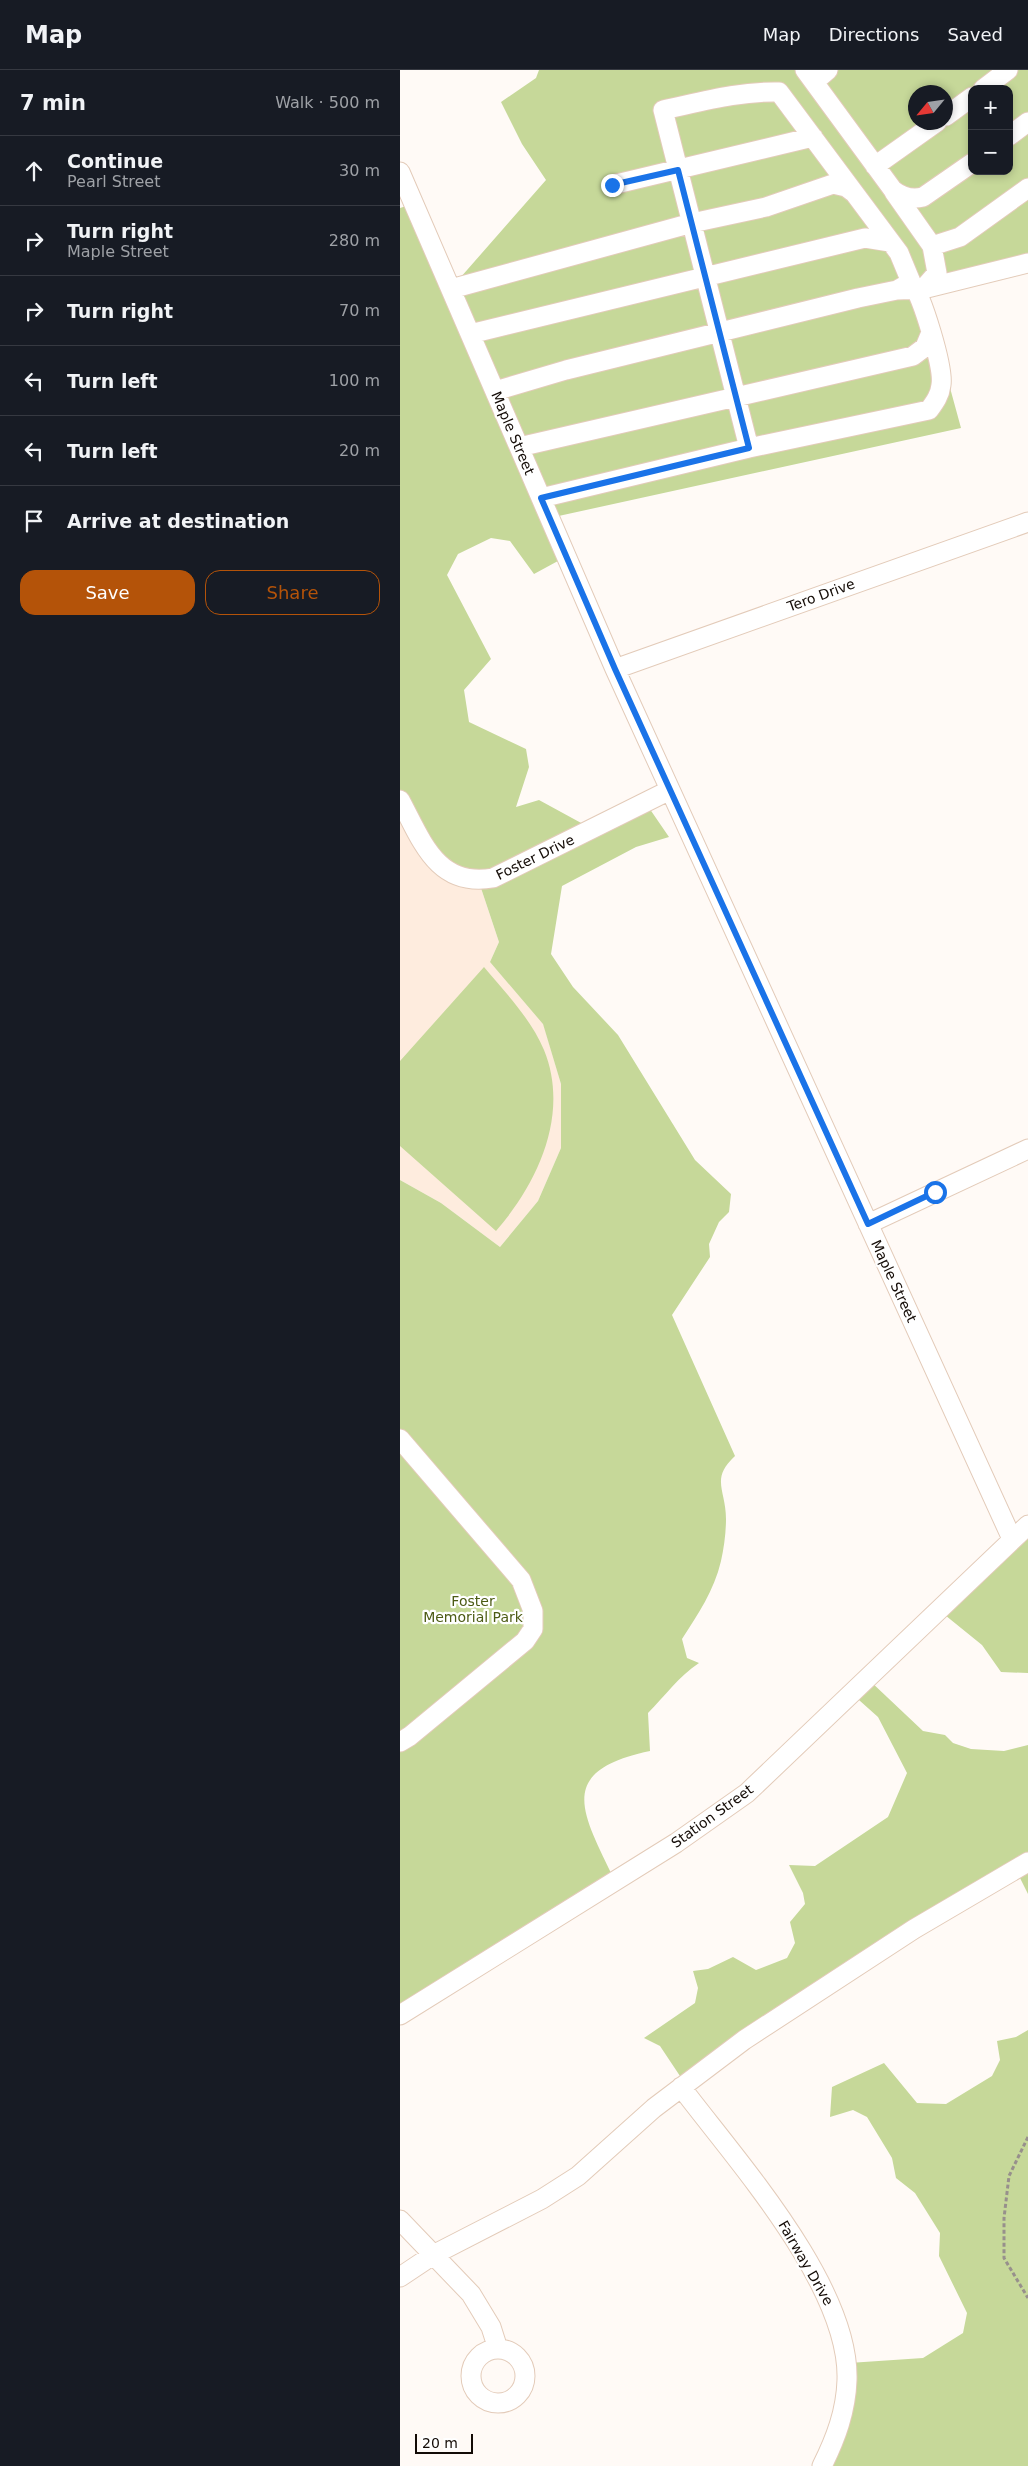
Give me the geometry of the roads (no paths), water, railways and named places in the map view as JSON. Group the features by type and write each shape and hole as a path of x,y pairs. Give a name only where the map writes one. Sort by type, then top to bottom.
{"street":[{"path":"828,70 809,76 932,246 937,274 912,287"},
{"path":"988,85 1008,70"},
{"path":"541,498 749,448 929,410 937,399 942,384 928,319 912,287 899,253 779,92 760,92 723,97 663,110 749,448"},
{"path":"953,111 968,100"},
{"path":"1013,133 1028,122"},
{"path":"875,166 926,130"},
{"path":"612,185 813,137"},
{"path":"892,190 900,196 914,199 923,197 968,166"},
{"name":"Maple Street","path":"400,172 615,669 1012,1540"},
{"path":"451,289 692,223 766,207 833,184 846,187 855,193"},
{"path":"932,246 960,237 1028,188"},
{"path":"470,334 865,238 890,242"},
{"path":"495,391 566,370 719,332 912,287 1028,263"},
{"path":"519,447 913,356 925,347 930,335"},
{"name":"Tero Drive","path":"615,669 1028,522"},
{"name":"Foster Drive","path":"400,800 430,856 444,870 460,878 477,881 492,878 670,790"},
{"path":"868,1224 1028,1149"},
{"path":"400,1439 521,1580 533,1611 533,1629 525,1641 410,1736 400,1742"},
{"name":"Station Street","path":"400,2015 676,1843 747,1793 1028,1525"},
{"path":"400,2277 434,2255 533,2203 578,2176 654,2108 744,2040 914,1929 1028,1862"},
{"name":"Fairway Drive","path":"681,2087 791,2234 831,2304 842,2340 847,2378 844,2413 822,2466"},
{"path":"400,2220 460,2281 481,2308 491,2327 498,2349"}],"park label":[{"name":"Foster Memorial Park","path":"473,1609"}]}
